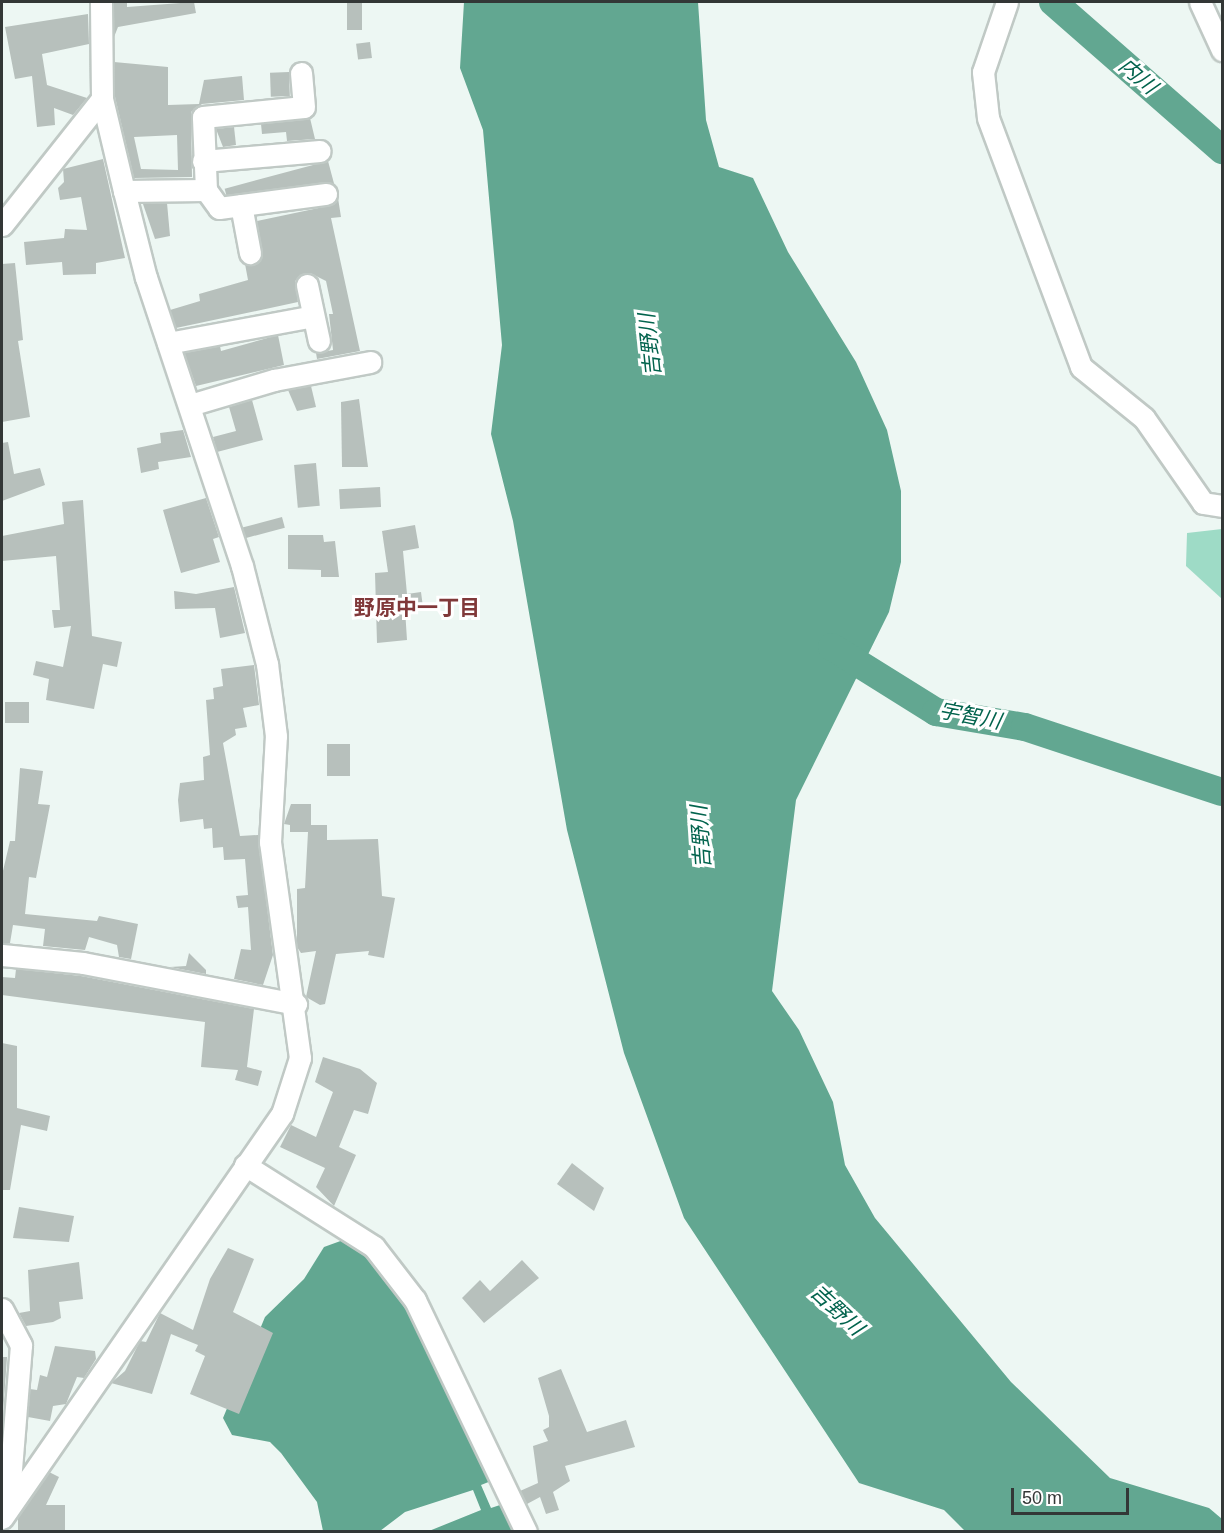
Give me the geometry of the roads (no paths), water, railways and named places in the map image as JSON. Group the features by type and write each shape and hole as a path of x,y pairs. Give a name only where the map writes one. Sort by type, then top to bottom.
{"street":[{"path":"5,1514 282,1113 295,1083 300,1058 296,1004 270,842 276,736 267,664 190,405 168,343 124,191 102,99 101,2"},
{"path":"1008,2 983,72 988,118 1081,367 1144,418 1203,503 1222,506"},
{"path":"1209,5 1222,50"},
{"path":"301,73 304,107 203,117 203,161 206,190 219,207 326,194"},
{"path":"2,225 102,99"},
{"path":"203,161 320,151"},
{"path":"124,191 206,190"},
{"path":"241,205 250,253"},
{"path":"307,285 319,341"},
{"path":"168,343 314,316"},
{"path":"190,405 274,380 370,362"},
{"path":"2,955 83,963 296,1004"},
{"path":"245,1166 374,1247 408,1291 526,1532"},
{"path":"2,1309 21,1345 5,1514"}],"water":[{"name":"吉野川","path":"464,2 698,2 706,120 719,167 753,178 788,252 856,362 887,430 901,491 901,562 889,612 796,800 772,991 799,1030 833,1102 845,1165 875,1218 1011,1382 1110,1478 1209,1508 1222,1519 1222,1531 965,1531 944,1510 859,1483 684,1218 624,1053 567,830 513,521 491,434 502,345 483,130 460,68"},
{"path":"346,1239 360,1245 412,1312 491,1481 481,1485 491,1508 503,1504 516,1531 429,1531 481,1510 473,1490 405,1512 380,1531 323,1531 317,1502 281,1453 270,1442 232,1435 223,1418 265,1317 304,1279 324,1247"}],"waterway":[{"name":"内川","path":"1053,2 1222,150"},
{"name":"宇智川","path":"832,647 936,712 1025,727 1222,792"}],"district":[{"name":"野原中一丁目","path":"417,608"}]}
